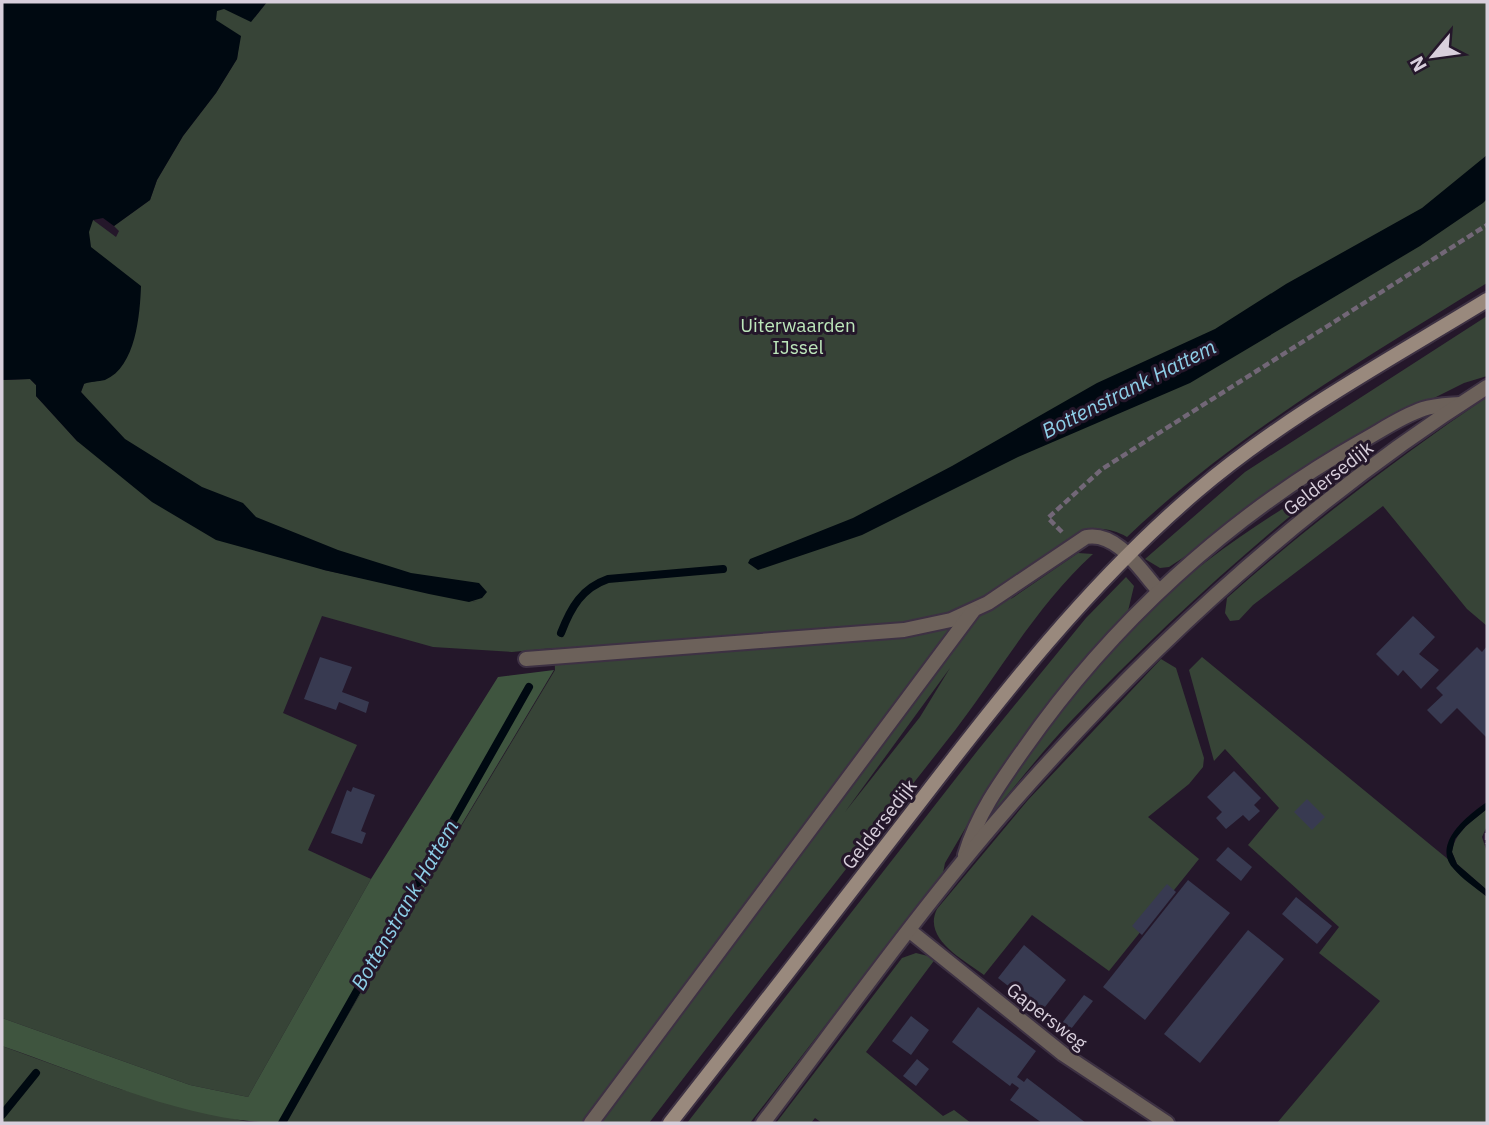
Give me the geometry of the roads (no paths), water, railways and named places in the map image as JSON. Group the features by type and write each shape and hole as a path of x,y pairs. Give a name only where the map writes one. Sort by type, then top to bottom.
{"main road":[{"name":"Geldersedijk","path":"670,1123 990,712 1079,606 1128,556 1198,490 1306,411 1487,300"}],"street":[{"name":"Geldersedijk","path":"763,1123 962,863 1085,723 1201,610 1349,485 1487,387"},
{"name":"Geldersedijk","path":"962,863 974,826 1045,718 1084,670 1159,591 1236,527 1320,465 1414,412 1461,404"},
{"path":"526,659 904,630 951,620 975,609 1074,545 1096,535 1111,539 1159,591"},
{"path":"591,1123 975,609"},
{"name":"Gapersweg","path":"910,931 1063,1054 1167,1123"}],"water":[{"path":"2,2 267,2 251,22 224,9 217,11 216,20 241,36 237,59 216,93 183,136 157,180 150,200 114,226 103,218 93,220 89,232 91,247 141,286 134,339 124,364 105,380 84,384 81,392 125,439 202,487 243,503 256,517 338,550 411,573 479,583 487,592 482,598 469,602 429,594 324,570 216,540 152,502 77,441 36,396 36,385 30,379 2,380"},
{"path":"1487,155 1487,199 1483,203 1420,246 1190,383 1018,457 862,535 758,570 748,563 750,559 853,518 952,466 1097,383 1215,329 1286,284 1422,208"},
{"path":"1487,802 1487,809 1455,839 1452,852 1457,864 1487,890 1487,897 1453,868 1447,849 1455,830"}],"waterway":[{"name":"Bottenstrank Hattem","path":"561,633 584,593 608,579 723,569"},
{"name":"Bottenstrank Hattem","path":"282,1123 529,687"},
{"path":"2,1115 36,1073"}],"park label":[{"name":"Uiterwaarden IJssel","path":"798,336"}]}
